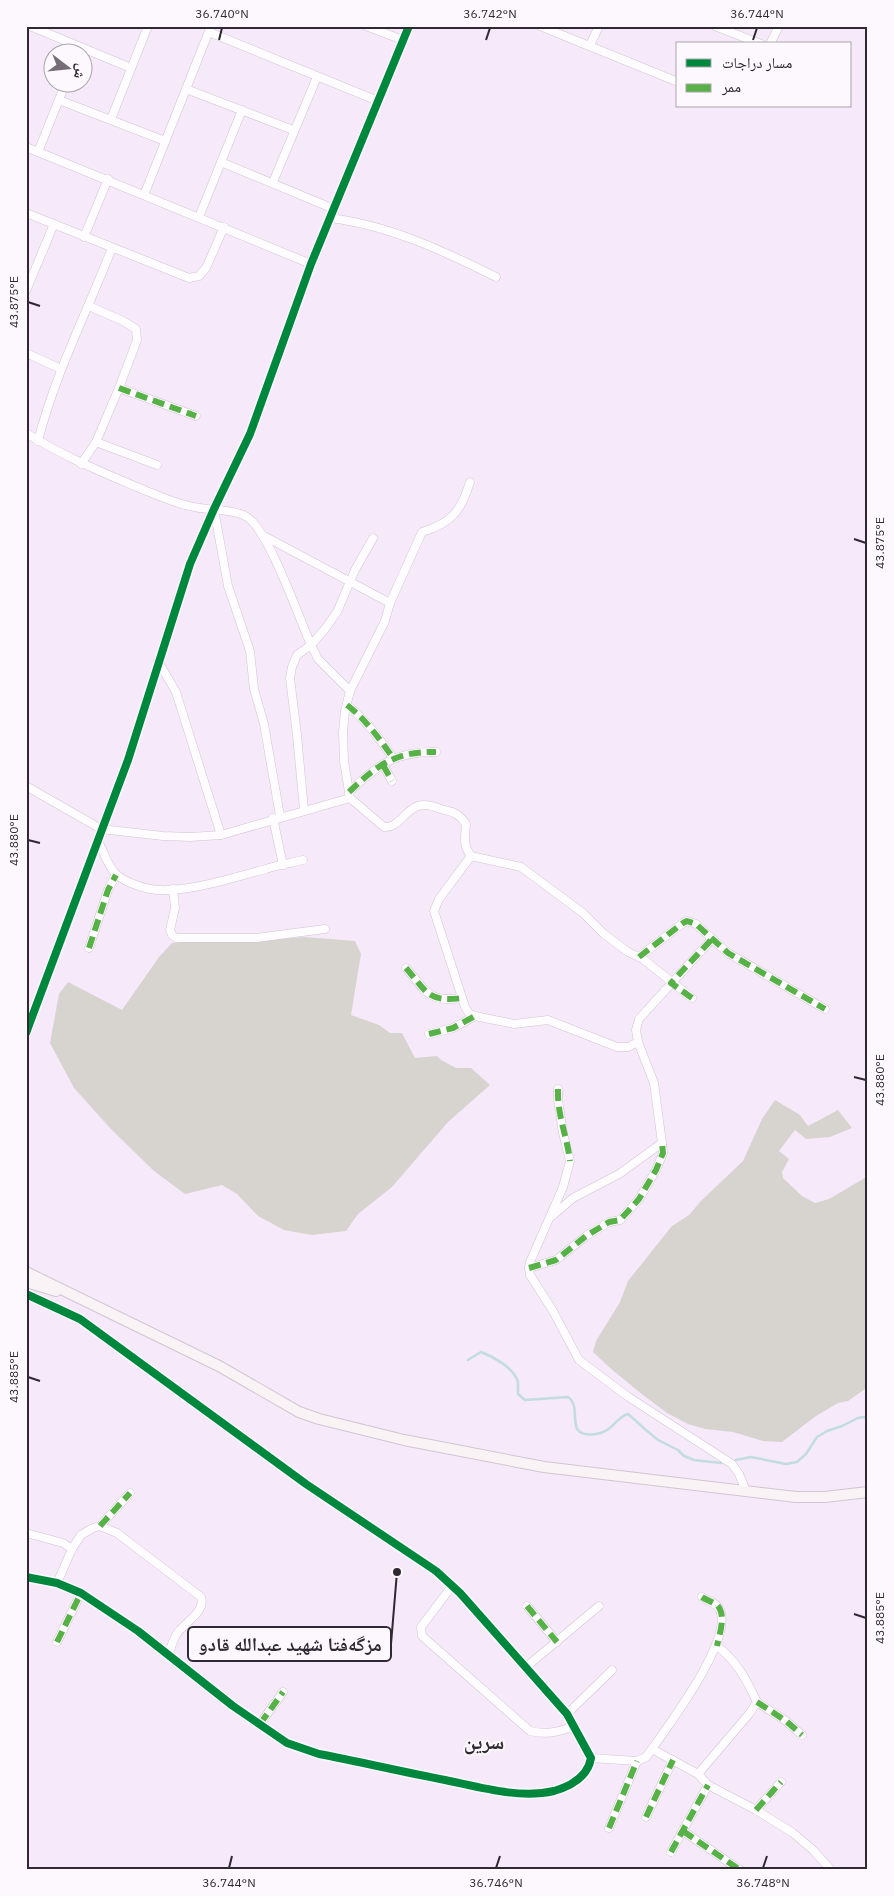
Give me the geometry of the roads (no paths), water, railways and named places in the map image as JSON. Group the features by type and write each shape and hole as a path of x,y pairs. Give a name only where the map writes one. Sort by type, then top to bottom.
{"street":[{"path":"30,26 63,42"},
{"path":"111,119 148,26"},
{"path":"366,26 404,40"},
{"path":"26,1033 128,760 190,564 250,434 311,264 409,26"},
{"path":"540,26 676,81"},
{"path":"590,45 599,26"},
{"path":"715,26 756,42"},
{"path":"771,42 779,26"},
{"path":"144,194 210,29 316,77 378,101"},
{"path":"92,54 131,68"},
{"path":"272,182 316,77"},
{"path":"186,89 293,130"},
{"path":"38,152 62,92"},
{"path":"59,100 164,141"},
{"path":"199,217 242,110"},
{"path":"26,147 108,179 311,264"},
{"path":"221,162 334,209"},
{"path":"84,237 108,179"},
{"path":"26,213 189,278 199,276 206,268 224,227"},
{"path":"330,218 356,221 386,230 463,260 496,277"},
{"path":"26,291 54,224"},
{"path":"38,441 47,407 61,369 112,248"},
{"path":"81,464 96,442 119,388 136,340 136,329 89,306"},
{"path":"26,353 61,369"},
{"path":"119,388 196,416"},
{"path":"26,433 81,464 180,504 197,509 214,509 246,516 254,522 272,552 318,659 350,691"},
{"path":"96,442 157,464"},
{"path":"470,482 460,509 450,520 436,528 422,532 390,603 385,621 350,691 346,705 343,732 344,761 349,795 379,824 389,827 417,806 424,805 456,812 466,824 465,844 466,850 471,856 521,867 583,913 604,934 628,952 639,957 692,998"},
{"path":"214,509 228,586 250,651 254,690 264,724 283,865"},
{"path":"262,536 390,603"},
{"path":"304,810 290,678 292,667 297,655 311,645 337,612 349,582 373,538"},
{"path":"158,661 176,692 221,834"},
{"path":"346,705 359,714 393,758"},
{"path":"26,786 101,829 190,837 221,834 349,795 362,780 393,758 406,753 436,752"},
{"path":"383,765 392,780"},
{"path":"97,840 104,850 110,868 116,875 150,889 172,889 209,884 303,860"},
{"path":"471,856 439,900 434,911 465,1007 469,1013 514,1024 548,1020 617,1047 628,1047 638,1042"},
{"path":"89,948 108,890 116,875"},
{"path":"172,889 175,908 170,930 176,938 256,938 325,930"},
{"path":"639,957 687,921 696,924 728,954 825,1009"},
{"path":"529,1268 556,1260 586,1236 609,1222 620,1220 639,1199 656,1170 663,1153 654,1083 638,1042 636,1030 639,1019 711,940"},
{"path":"406,968 434,998 442,1000 462,998"},
{"path":"429,1034 454,1028 475,1016"},
{"path":"558,1088 563,1133 570,1161 563,1187 529,1268 530,1275 553,1311 579,1360 627,1396 732,1464 746,1490"},
{"path":"550,1218 573,1198 619,1174 662,1143"},
{"path":"26,1272 44,1279 69,1294 219,1366 299,1412 319,1419 404,1440 544,1466 796,1496 825,1497 868,1492"},
{"path":"26,1282 69,1294"},
{"path":"26,1294 80,1319 306,1484 436,1571 452,1586 567,1714 592,1758 590,1767 571,1784 554,1791 520,1793 468,1785 319,1754 287,1743 233,1706 138,1631 81,1593 57,1583 26,1577"},
{"path":"57,1583 72,1549 81,1535 92,1528 100,1526 130,1493"},
{"path":"100,1526 117,1533 201,1597 203,1601 201,1608 177,1634 168,1655"},
{"path":"26,1533 63,1543 72,1549"},
{"path":"452,1586 421,1627 422,1636 530,1731 540,1734 551,1733 574,1726"},
{"path":"57,1642 81,1593"},
{"path":"592,1758 638,1761 646,1757 652,1749 689,1694 717,1646 722,1619 720,1611 716,1605 702,1597"},
{"path":"528,1606 557,1642"},
{"path":"526,1667 599,1606"},
{"path":"717,1646 740,1669 757,1702 786,1721 802,1735"},
{"path":"567,1714 612,1670"},
{"path":"260,1724 283,1692"},
{"path":"698,1774 757,1702"},
{"path":"652,1749 698,1774 708,1785 756,1810 793,1833 832,1870"},
{"path":"646,1817 673,1760"},
{"path":"609,1828 638,1761"},
{"path":"756,1810 781,1782"},
{"path":"671,1852 708,1785"},
{"path":"683,1831 740,1870"}],"waterway":[{"path":"468,1360 481,1352 503,1364 516,1377 518,1394 525,1400 568,1397 572,1402 576,1427 580,1432 586,1434 602,1433 628,1414 658,1440 678,1450 684,1456 694,1460 721,1463"},
{"path":"736,1460 751,1457 786,1464 797,1462 806,1454 817,1437 827,1431 858,1418 864,1417 868,1420"}],"place":[{"name":"مزگەفتا شهيد عبدالله قادو","path":"397,1572"}],"district":[{"name":"سرين","path":"484,1742"}]}
